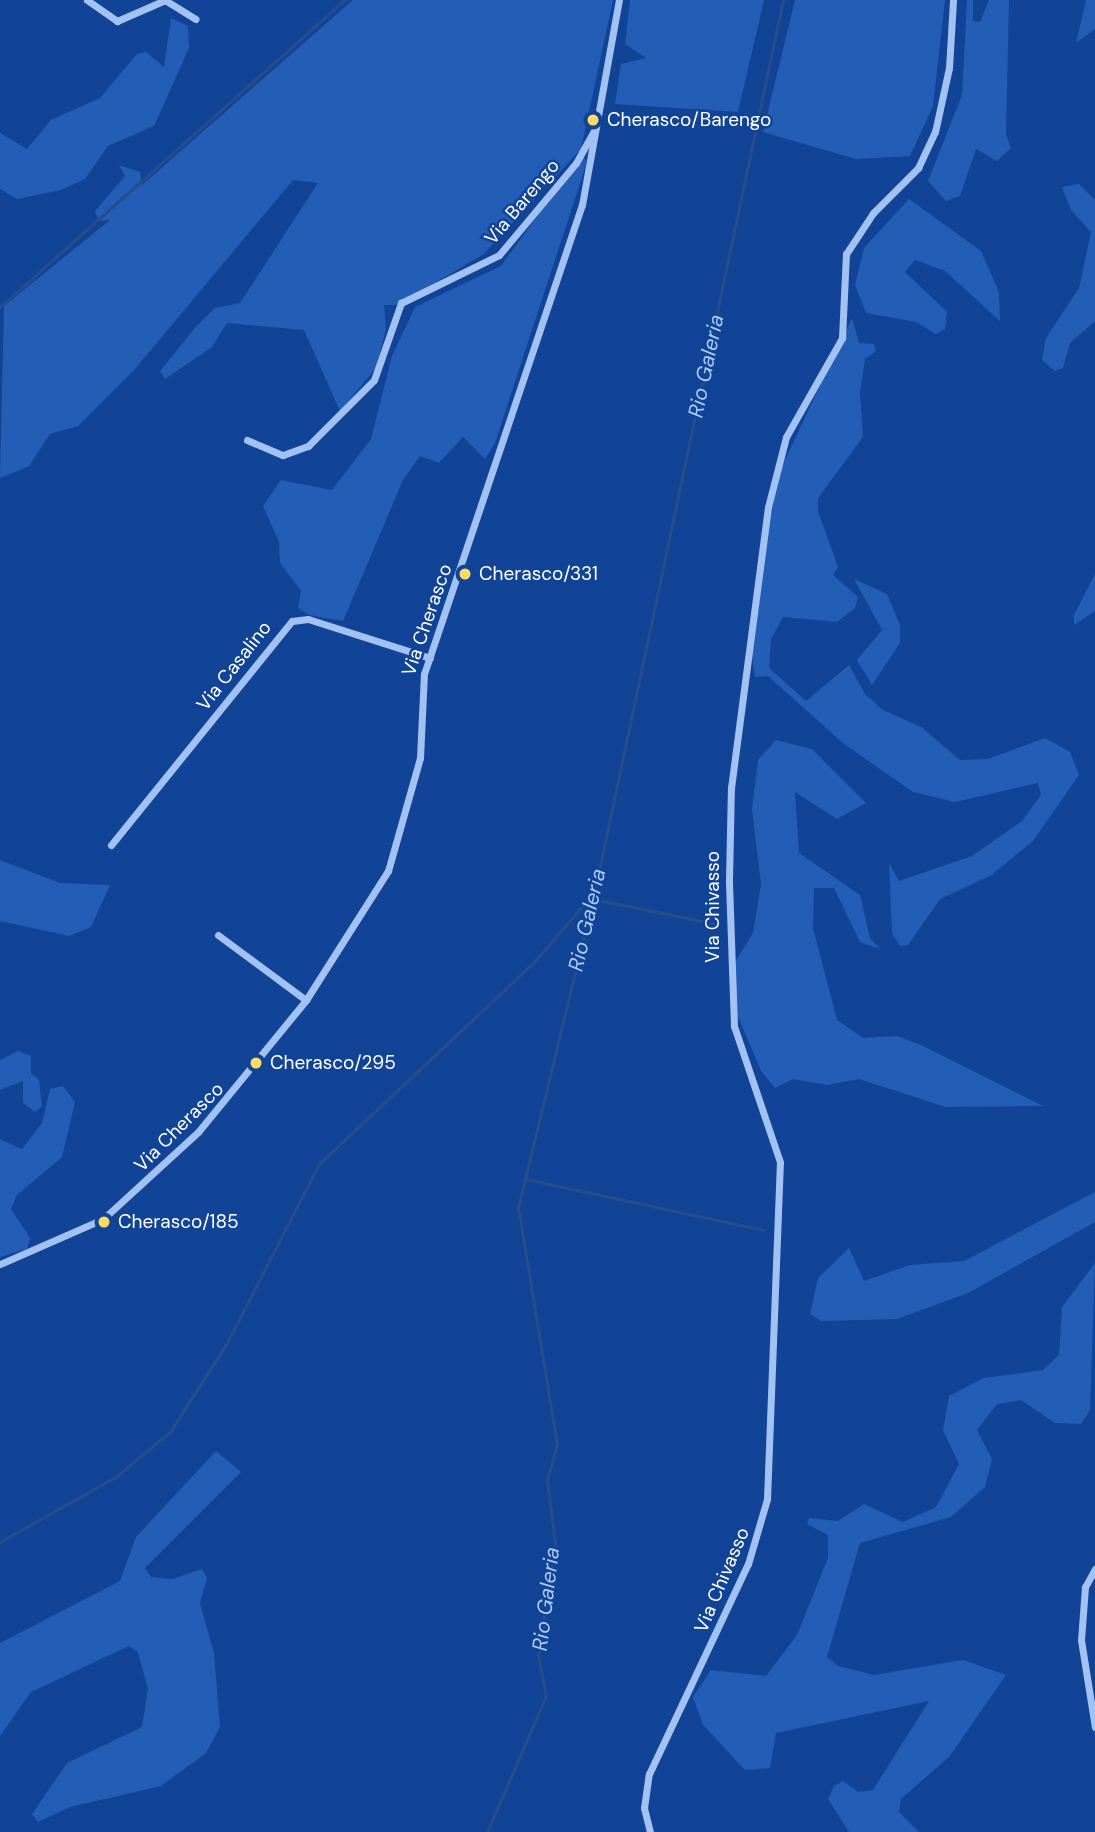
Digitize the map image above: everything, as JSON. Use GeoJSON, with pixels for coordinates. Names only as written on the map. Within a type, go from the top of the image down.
{"type":"FeatureCollection","features":[{"type":"Feature","properties":{"kind":"street"},"geometry":{"type":"LineString","coordinates":[[87,0],[117,21],[165,0],[195,19]]}},
{"type":"Feature","properties":{"kind":"street","name":"Via Cherasco"},"geometry":{"type":"LineString","coordinates":[[0,1264],[84,1230],[150,1180],[235,1094],[306,1000],[370,907],[397,847],[420,758],[418,698],[430,658],[582,205],[600,120],[619,0]]}},
{"type":"Feature","properties":{"kind":"street","name":"Via Chivasso"},"geometry":{"type":"LineString","coordinates":[[650,1832],[644,1808],[649,1774],[748,1564],[767,1499],[780,1162],[732,1016],[729,880],[734,762],[768,508],[786,437],[842,338],[846,254],[873,213],[918,168],[935,132],[949,68],[953,0]]}},
{"type":"Feature","properties":{"kind":"street","name":"Via Barengo"},"geometry":{"type":"LineString","coordinates":[[247,440],[283,455],[308,446],[374,380],[401,303],[471,274],[499,255],[576,163],[600,120]]}},
{"type":"Feature","properties":{"kind":"street","name":"Via Casalino"},"geometry":{"type":"LineString","coordinates":[[111,845],[292,621],[308,619],[430,658]]}},
{"type":"Feature","properties":{"kind":"street"},"geometry":{"type":"LineString","coordinates":[[218,935],[306,1000]]}},
{"type":"Feature","properties":{"kind":"street"},"geometry":{"type":"LineString","coordinates":[[1095,1569],[1085,1587],[1081,1640],[1095,1727]]}},
{"type":"Feature","properties":{"kind":"shaded area"},"geometry":{"type":"Polygon","coordinates":[[[353,0],[613,0],[581,149],[484,254],[397,305],[384,305],[386,329],[376,368],[340,411],[304,330],[227,323],[212,347],[165,379],[160,371],[195,328],[215,308],[240,303],[318,183],[293,180],[135,369],[78,426],[50,434],[29,466],[0,478],[4,306],[110,220],[99,221],[95,211],[125,176],[119,165],[140,172],[142,185],[353,0]]]}},
{"type":"Feature","properties":{"kind":"shaded area"},"geometry":{"type":"Polygon","coordinates":[[[630,0],[764,0],[738,112],[615,104],[621,64],[646,58],[625,44],[630,0]]]}},
{"type":"Feature","properties":{"kind":"shaded area"},"geometry":{"type":"Polygon","coordinates":[[[795,0],[945,0],[933,106],[910,156],[856,159],[763,132],[795,0]]]}},
{"type":"Feature","properties":{"kind":"shaded area"},"geometry":{"type":"Polygon","coordinates":[[[967,0],[973,0],[973,21],[980,22],[989,0],[1009,0],[1006,134],[1011,148],[997,161],[976,149],[960,196],[946,201],[928,181],[962,95],[967,0]]]}},
{"type":"Feature","properties":{"kind":"shaded area"},"geometry":{"type":"Polygon","coordinates":[[[1086,0],[1095,0],[1095,29],[1076,43],[1086,0]]]}},
{"type":"Feature","properties":{"kind":"shaded area"},"geometry":{"type":"Polygon","coordinates":[[[171,18],[188,26],[189,48],[154,126],[108,146],[85,179],[61,190],[17,199],[0,189],[0,133],[27,149],[51,120],[100,98],[137,54],[146,52],[164,67],[171,18]]]}},
{"type":"Feature","properties":{"kind":"shaded area"},"geometry":{"type":"Polygon","coordinates":[[[582,154],[587,162],[495,443],[485,459],[463,437],[439,463],[420,456],[403,480],[343,621],[309,615],[298,608],[301,591],[280,563],[279,542],[263,506],[281,480],[332,490],[371,439],[392,356],[415,307],[501,266],[582,154]]]}},
{"type":"Feature","properties":{"kind":"shaded area"},"geometry":{"type":"Polygon","coordinates":[[[1079,184],[1095,200],[1095,321],[1070,343],[1063,368],[1055,371],[1042,360],[1046,338],[1079,288],[1091,232],[1071,210],[1062,187],[1079,184]]]}},
{"type":"Feature","properties":{"kind":"shaded area"},"geometry":{"type":"Polygon","coordinates":[[[909,199],[981,251],[999,292],[1000,321],[945,271],[915,260],[905,272],[947,312],[945,329],[936,334],[916,322],[866,313],[855,285],[864,248],[909,199]]]}},
{"type":"Feature","properties":{"kind":"shaded area"},"geometry":{"type":"Polygon","coordinates":[[[852,318],[859,343],[874,344],[876,351],[865,359],[860,393],[863,437],[818,498],[818,511],[838,567],[833,575],[858,597],[855,608],[837,622],[783,617],[771,639],[769,668],[806,701],[849,665],[865,694],[883,710],[921,727],[960,760],[988,759],[1045,738],[1070,752],[1079,775],[1033,841],[990,876],[940,899],[908,945],[900,946],[892,933],[889,863],[899,881],[972,856],[1022,821],[1041,795],[1038,783],[955,802],[913,792],[844,744],[768,676],[755,677],[752,656],[774,483],[852,318]]]}},
{"type":"Feature","properties":{"kind":"shaded area"},"geometry":{"type":"Polygon","coordinates":[[[1095,574],[1095,611],[1074,625],[1074,615],[1095,574]]]}},
{"type":"Feature","properties":{"kind":"shaded area"},"geometry":{"type":"Polygon","coordinates":[[[854,579],[887,594],[900,625],[900,643],[872,685],[857,660],[882,630],[854,579]]]}},
{"type":"Feature","properties":{"kind":"shaded area"},"geometry":{"type":"Polygon","coordinates":[[[776,740],[812,749],[866,803],[837,819],[795,792],[799,853],[860,895],[870,938],[880,949],[860,942],[834,888],[814,888],[813,928],[837,1020],[863,1038],[897,1036],[921,1045],[1043,1106],[946,1107],[859,1079],[827,1085],[793,1079],[775,1088],[761,1071],[737,1014],[732,967],[753,933],[761,884],[752,809],[758,760],[776,740]]]}},
{"type":"Feature","properties":{"kind":"shaded area"},"geometry":{"type":"Polygon","coordinates":[[[0,860],[60,883],[110,885],[91,927],[69,936],[0,921],[0,860]]]}},
{"type":"Feature","properties":{"kind":"shaded area"},"geometry":{"type":"Polygon","coordinates":[[[18,1051],[31,1056],[31,1073],[39,1080],[42,1106],[35,1112],[23,1103],[23,1081],[0,1090],[0,1060],[18,1051]]]}},
{"type":"Feature","properties":{"kind":"shaded area"},"geometry":{"type":"Polygon","coordinates":[[[63,1086],[75,1102],[62,1157],[17,1195],[11,1209],[30,1238],[27,1249],[0,1257],[0,1139],[22,1149],[42,1123],[50,1089],[63,1086]]]}},
{"type":"Feature","properties":{"kind":"shaded area"},"geometry":{"type":"Polygon","coordinates":[[[1095,1192],[1095,1222],[968,1293],[897,1319],[821,1321],[810,1314],[818,1278],[849,1248],[864,1281],[910,1265],[964,1261],[1095,1192]]]}},
{"type":"Feature","properties":{"kind":"shaded area"},"geometry":{"type":"Polygon","coordinates":[[[1095,1263],[1090,1410],[1081,1424],[1055,1423],[1021,1400],[997,1404],[977,1430],[992,1459],[985,1487],[951,1517],[860,1543],[827,1657],[838,1666],[874,1675],[963,1660],[1006,1675],[950,1756],[901,1799],[899,1812],[919,1832],[849,1832],[828,1799],[834,1786],[843,1781],[858,1792],[873,1790],[929,1701],[776,1733],[770,1768],[745,1770],[703,1725],[693,1697],[711,1670],[766,1676],[797,1635],[828,1558],[828,1535],[807,1524],[809,1518],[838,1521],[864,1504],[903,1522],[936,1507],[959,1464],[943,1430],[949,1396],[984,1378],[1043,1370],[1059,1355],[1062,1307],[1095,1263]]]}},
{"type":"Feature","properties":{"kind":"shaded area"},"geometry":{"type":"Polygon","coordinates":[[[216,1451],[241,1472],[145,1568],[151,1577],[172,1579],[202,1569],[207,1578],[200,1603],[214,1653],[220,1727],[206,1753],[161,1786],[70,1807],[38,1822],[32,1814],[67,1763],[142,1727],[148,1689],[138,1652],[129,1646],[31,1692],[0,1736],[0,1643],[120,1581],[136,1537],[216,1451]]]}},
{"type":"Feature","properties":{"kind":"waterway"},"geometry":{"type":"LineString","coordinates":[[0,307],[344,0]]}},
{"type":"Feature","properties":{"kind":"waterway","name":"Rio Galeria"},"geometry":{"type":"LineString","coordinates":[[487,1832],[546,1696],[538,1656],[555,1543],[547,1480],[557,1445],[518,1208],[593,899],[783,0]]}},
{"type":"Feature","properties":{"kind":"waterway"},"geometry":{"type":"LineString","coordinates":[[0,1542],[117,1476],[170,1432],[227,1343],[319,1164],[533,963],[593,894]]}},
{"type":"Feature","properties":{"kind":"waterway"},"geometry":{"type":"LineString","coordinates":[[593,899],[717,924]]}},
{"type":"Feature","properties":{"kind":"waterway"},"geometry":{"type":"LineString","coordinates":[[526,1179],[764,1230]]}},
{"type":"Feature","properties":{"kind":"place","name":"Cherasco/Barengo"},"geometry":{"type":"Point","coordinates":[593,120]}},
{"type":"Feature","properties":{"kind":"place","name":"Cherasco/331"},"geometry":{"type":"Point","coordinates":[465,574]}},
{"type":"Feature","properties":{"kind":"place","name":"Cherasco/295"},"geometry":{"type":"Point","coordinates":[256,1063]}},
{"type":"Feature","properties":{"kind":"place","name":"Cherasco/185"},"geometry":{"type":"Point","coordinates":[104,1222]}}]}
